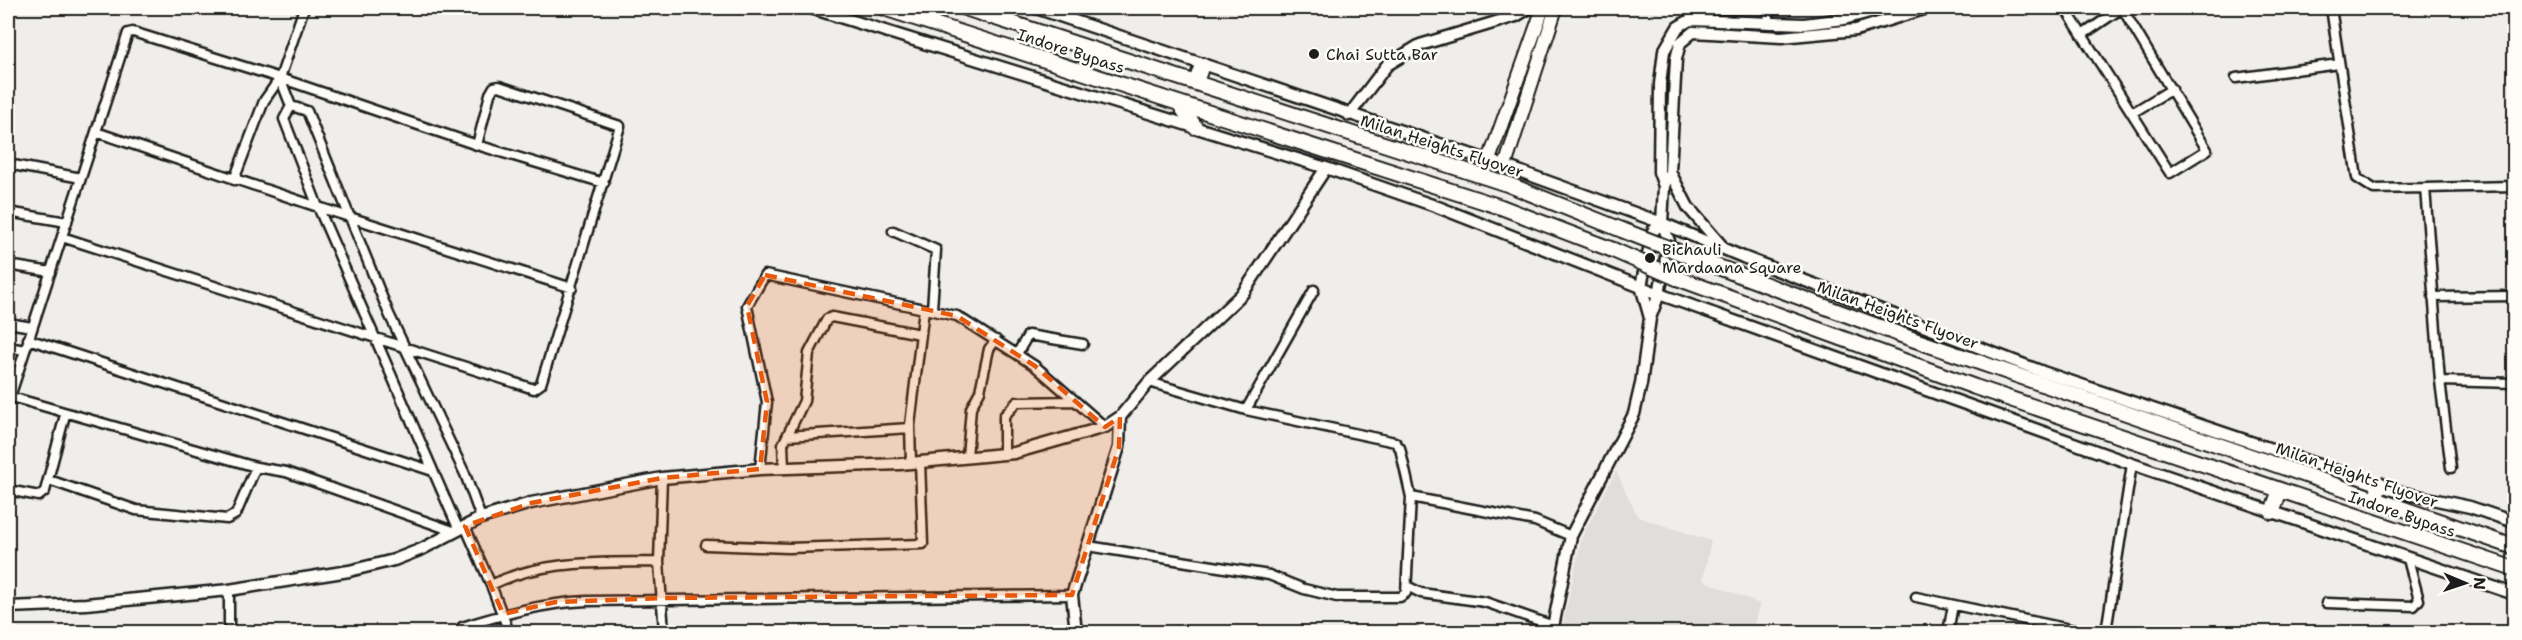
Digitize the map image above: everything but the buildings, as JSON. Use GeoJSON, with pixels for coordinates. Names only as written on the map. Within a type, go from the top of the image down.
{"type":"FeatureCollection","features":[{"type":"Feature","properties":{"kind":"highway","name":"Indore Bypass"},"geometry":{"type":"LineString","coordinates":[[884,8],[1179,103]]}},
{"type":"Feature","properties":{"kind":"highway","name":"Milan Heights Flyover"},"geometry":{"type":"LineString","coordinates":[[965,8],[1507,184],[1665,247],[1912,339],[2514,547]]}},
{"type":"Feature","properties":{"kind":"highway"},"geometry":{"type":"LineString","coordinates":[[1196,82],[1202,65]]}},
{"type":"Feature","properties":{"kind":"highway"},"geometry":{"type":"LineString","coordinates":[[1179,103],[1195,128]]}},
{"type":"Feature","properties":{"kind":"highway"},"geometry":{"type":"LineString","coordinates":[[1179,103],[1501,207],[1688,282],[1975,387],[2280,490],[2272,512]]}},
{"type":"Feature","properties":{"kind":"highway"},"geometry":{"type":"LineString","coordinates":[[2374,499],[2381,485]]}},
{"type":"Feature","properties":{"kind":"highway","name":"Indore Bypass"},"geometry":{"type":"LineString","coordinates":[[2280,490],[2514,569]]}},
{"type":"Feature","properties":{"kind":"main road"},"geometry":{"type":"LineString","coordinates":[[1489,160],[1543,8]]}},
{"type":"Feature","properties":{"kind":"main road"},"geometry":{"type":"LineString","coordinates":[[1505,166],[1556,8]]}},
{"type":"Feature","properties":{"kind":"street"},"geometry":{"type":"LineString","coordinates":[[234,180],[264,101],[280,78],[304,8]]}},
{"type":"Feature","properties":{"kind":"street"},"geometry":{"type":"LineString","coordinates":[[811,8],[1326,168],[1438,207],[1659,294],[2132,464],[2514,594]]}},
{"type":"Feature","properties":{"kind":"street"},"geometry":{"type":"LineString","coordinates":[[1036,8],[1349,116],[1489,160],[1662,223],[2043,372],[2399,492],[2470,507],[2514,522]]}},
{"type":"Feature","properties":{"kind":"street"},"geometry":{"type":"LineString","coordinates":[[1349,116],[1387,65],[1420,45],[1516,16],[1529,8]]}},
{"type":"Feature","properties":{"kind":"street"},"geometry":{"type":"LineString","coordinates":[[1767,8],[1770,24]]}},
{"type":"Feature","properties":{"kind":"street"},"geometry":{"type":"LineString","coordinates":[[1664,186],[1659,172],[1660,84],[1664,51],[1678,27],[1690,20],[1699,19],[1770,24],[1844,19],[1884,8]]}},
{"type":"Feature","properties":{"kind":"street"},"geometry":{"type":"LineString","coordinates":[[1407,586],[1421,593],[1485,602],[1553,629],[1571,537],[1634,414],[1641,384],[1650,318],[1659,294],[1669,241],[1662,223],[1664,186],[1670,172],[1676,59],[1680,43],[1693,32],[1781,38],[1856,30],[1927,8]]}},
{"type":"Feature","properties":{"kind":"street"},"geometry":{"type":"LineString","coordinates":[[2065,8],[2082,35],[2170,173],[2207,150],[2122,8],[2082,35]]}},
{"type":"Feature","properties":{"kind":"street"},"geometry":{"type":"LineString","coordinates":[[2331,8],[2357,178],[2374,189],[2514,186]]}},
{"type":"Feature","properties":{"kind":"street"},"geometry":{"type":"LineString","coordinates":[[459,528],[286,472],[256,467],[65,415],[9,396],[126,37],[130,32],[280,78],[477,145],[604,183]]}},
{"type":"Feature","properties":{"kind":"street"},"geometry":{"type":"LineString","coordinates":[[2236,78],[2339,64]]}},
{"type":"Feature","properties":{"kind":"street"},"geometry":{"type":"LineString","coordinates":[[280,78],[291,106],[284,119],[318,207],[459,528],[491,585],[509,633]]}},
{"type":"Feature","properties":{"kind":"street"},"geometry":{"type":"LineString","coordinates":[[62,237],[526,389],[539,388],[572,288],[620,126],[504,86],[494,87],[490,93],[477,145]]}},
{"type":"Feature","properties":{"kind":"street"},"geometry":{"type":"LineString","coordinates":[[2132,113],[2172,89]]}},
{"type":"Feature","properties":{"kind":"street"},"geometry":{"type":"LineString","coordinates":[[291,106],[307,111],[404,348],[465,474],[481,518]]}},
{"type":"Feature","properties":{"kind":"street"},"geometry":{"type":"LineString","coordinates":[[96,132],[234,180],[572,288]]}},
{"type":"Feature","properties":{"kind":"street"},"geometry":{"type":"LineString","coordinates":[[8,164],[81,178]]}},
{"type":"Feature","properties":{"kind":"street"},"geometry":{"type":"LineString","coordinates":[[8,607],[86,604],[229,590],[349,571],[394,560],[422,549],[481,518],[531,503],[662,478],[760,469],[916,462],[1004,454],[1105,427],[1120,417],[1149,382],[1244,293],[1326,168]]}},
{"type":"Feature","properties":{"kind":"street"},"geometry":{"type":"LineString","coordinates":[[1670,172],[1688,207],[1725,249]]}},
{"type":"Feature","properties":{"kind":"street"},"geometry":{"type":"LineString","coordinates":[[2425,188],[2440,381],[2451,468]]}},
{"type":"Feature","properties":{"kind":"street"},"geometry":{"type":"LineString","coordinates":[[8,212],[67,222]]}},
{"type":"Feature","properties":{"kind":"street"},"geometry":{"type":"LineString","coordinates":[[1650,318],[1641,286],[1653,231],[1662,223]]}},
{"type":"Feature","properties":{"kind":"street"},"geometry":{"type":"LineString","coordinates":[[706,545],[788,548],[923,544],[916,462],[910,428],[920,334],[928,309],[936,250],[893,231]]}},
{"type":"Feature","properties":{"kind":"street"},"geometry":{"type":"LineString","coordinates":[[8,264],[51,272]]}},
{"type":"Feature","properties":{"kind":"street"},"geometry":{"type":"LineString","coordinates":[[760,469],[767,402],[747,306],[765,275],[957,316],[1035,366],[1105,427]]}},
{"type":"Feature","properties":{"kind":"street"},"geometry":{"type":"LineString","coordinates":[[1246,410],[1314,290]]}},
{"type":"Feature","properties":{"kind":"street"},"geometry":{"type":"LineString","coordinates":[[2433,297],[2514,296]]}},
{"type":"Feature","properties":{"kind":"street"},"geometry":{"type":"LineString","coordinates":[[784,468],[783,444],[804,401],[809,353],[827,320],[832,317],[920,334]]}},
{"type":"Feature","properties":{"kind":"street"},"geometry":{"type":"LineString","coordinates":[[8,323],[32,327]]}},
{"type":"Feature","properties":{"kind":"street"},"geometry":{"type":"LineString","coordinates":[[1017,354],[1028,336],[1083,344]]}},
{"type":"Feature","properties":{"kind":"street"},"geometry":{"type":"LineString","coordinates":[[28,339],[433,471]]}},
{"type":"Feature","properties":{"kind":"street"},"geometry":{"type":"LineString","coordinates":[[968,457],[971,408],[980,391],[989,349],[996,340]]}},
{"type":"Feature","properties":{"kind":"street"},"geometry":{"type":"LineString","coordinates":[[8,347],[25,350]]}},
{"type":"Feature","properties":{"kind":"street"},"geometry":{"type":"LineString","coordinates":[[2440,381],[2514,383]]}},
{"type":"Feature","properties":{"kind":"street"},"geometry":{"type":"LineString","coordinates":[[1088,546],[1269,575],[1304,589],[1337,597],[1404,597],[1407,586],[1411,497],[1400,448],[1395,442],[1246,410],[1149,382]]}},
{"type":"Feature","properties":{"kind":"street"},"geometry":{"type":"LineString","coordinates":[[1004,454],[1004,416],[1017,402],[1075,401]]}},
{"type":"Feature","properties":{"kind":"street"},"geometry":{"type":"LineString","coordinates":[[8,490],[39,496],[45,491],[65,415]]}},
{"type":"Feature","properties":{"kind":"street"},"geometry":{"type":"LineString","coordinates":[[1076,633],[1072,595],[1119,447],[1120,417]]}},
{"type":"Feature","properties":{"kind":"street"},"geometry":{"type":"LineString","coordinates":[[787,436],[910,428]]}},
{"type":"Feature","properties":{"kind":"street"},"geometry":{"type":"LineString","coordinates":[[2106,633],[2132,464]]}},
{"type":"Feature","properties":{"kind":"street"},"geometry":{"type":"LineString","coordinates":[[49,480],[136,510],[227,519],[236,514],[256,467]]}},
{"type":"Feature","properties":{"kind":"street"},"geometry":{"type":"LineString","coordinates":[[662,478],[659,562],[664,633]]}},
{"type":"Feature","properties":{"kind":"street"},"geometry":{"type":"LineString","coordinates":[[1411,497],[1535,521],[1571,537]]}},
{"type":"Feature","properties":{"kind":"street"},"geometry":{"type":"LineString","coordinates":[[2326,603],[2414,606],[2419,600],[2408,559]]}},
{"type":"Feature","properties":{"kind":"street"},"geometry":{"type":"LineString","coordinates":[[491,585],[503,579],[550,567],[659,562]]}},
{"type":"Feature","properties":{"kind":"street"},"geometry":{"type":"LineString","coordinates":[[229,590],[229,633]]}},
{"type":"Feature","properties":{"kind":"street"},"geometry":{"type":"LineString","coordinates":[[462,627],[503,614],[556,603],[663,598],[1072,595]]}},
{"type":"Feature","properties":{"kind":"street"},"geometry":{"type":"LineString","coordinates":[[1916,597],[2084,633]]}},
{"type":"Feature","properties":{"kind":"street"},"geometry":{"type":"LineString","coordinates":[[1947,633],[1953,605]]}},
{"type":"Feature","properties":{"kind":"highlighted area"},"geometry":{"type":"Polygon","coordinates":[[[765,275],[957,316],[1035,366],[1105,427],[1120,417],[1119,447],[1072,595],[663,598],[556,602],[503,614],[465,526],[531,503],[662,478],[760,469],[767,402],[747,306],[765,275]]]}},
{"type":"Feature","properties":{"kind":"shaded area"},"geometry":{"type":"Polygon","coordinates":[[[1616,471],[1638,517],[1711,541],[1703,580],[1760,604],[1753,632],[1561,632],[1582,537],[1616,471]]]}},
{"type":"Feature","properties":{"kind":"place","name":"Chai Sutta Bar"},"geometry":{"type":"Point","coordinates":[1314,54]}},
{"type":"Feature","properties":{"kind":"place","name":"Bichauli Mardaana Square"},"geometry":{"type":"Point","coordinates":[1650,258]}}]}
